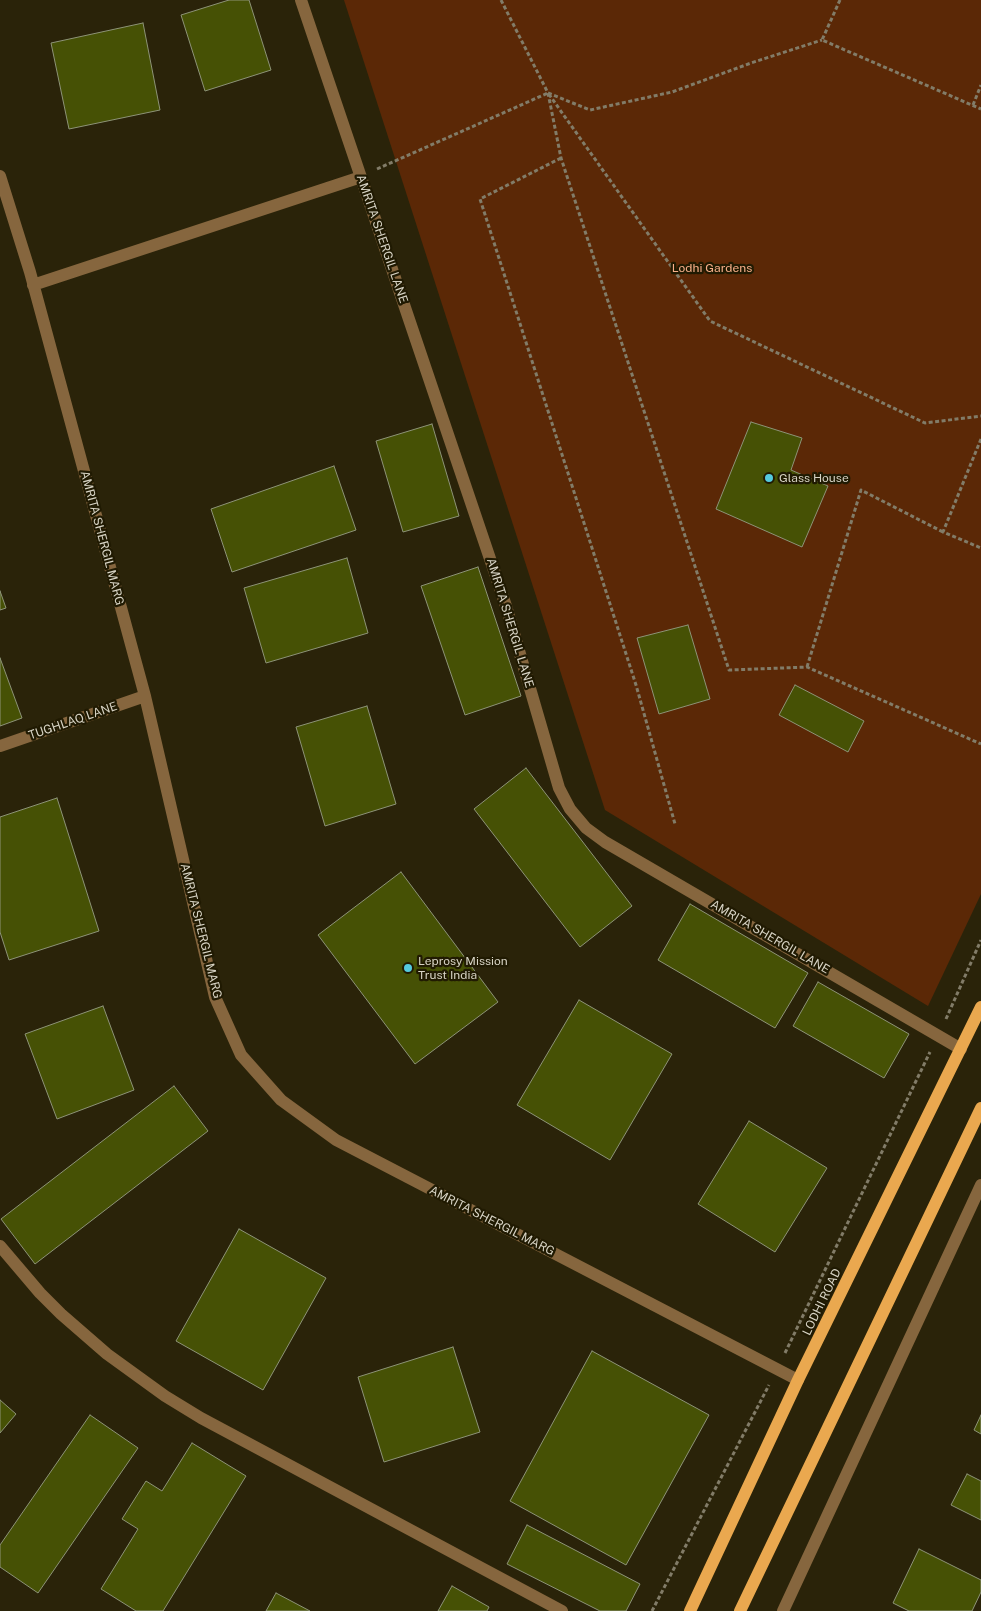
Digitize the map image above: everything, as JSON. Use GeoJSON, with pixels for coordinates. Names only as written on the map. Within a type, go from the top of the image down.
{"type":"FeatureCollection","features":[{"type":"Feature","properties":{"kind":"main road","name":"LODHI ROAD"},"geometry":{"type":"LineString","coordinates":[[690,1611],[798,1380],[981,1007]]}},
{"type":"Feature","properties":{"kind":"main road"},"geometry":{"type":"LineString","coordinates":[[740,1611],[981,1108]]}},
{"type":"Feature","properties":{"kind":"street","name":"AMRITA SHERGIL LANE"},"geometry":{"type":"LineString","coordinates":[[302,0],[506,606],[559,788],[570,809],[586,828],[605,842],[962,1048]]}},
{"type":"Feature","properties":{"kind":"street","name":"AMRITA SHERGIL MARG"},"geometry":{"type":"LineString","coordinates":[[0,176],[33,285],[146,696],[215,997],[241,1055],[281,1100],[336,1140],[798,1380]]}},
{"type":"Feature","properties":{"kind":"street"},"geometry":{"type":"LineString","coordinates":[[33,285],[361,177]]}},
{"type":"Feature","properties":{"kind":"street","name":"TUGHLAQ LANE"},"geometry":{"type":"LineString","coordinates":[[0,746],[146,696]]}},
{"type":"Feature","properties":{"kind":"street"},"geometry":{"type":"LineString","coordinates":[[783,1611],[981,1185]]}},
{"type":"Feature","properties":{"kind":"street"},"geometry":{"type":"LineString","coordinates":[[0,1246],[40,1293],[61,1314],[107,1354],[165,1396],[202,1418],[562,1611]]}},
{"type":"Feature","properties":{"kind":"path"},"geometry":{"type":"LineString","coordinates":[[501,0],[548,92],[710,321],[924,423],[981,416]]}},
{"type":"Feature","properties":{"kind":"path"},"geometry":{"type":"LineString","coordinates":[[822,40],[840,0]]}},
{"type":"Feature","properties":{"kind":"path"},"geometry":{"type":"LineString","coordinates":[[361,177],[548,92],[590,110],[672,92],[751,63],[822,40],[981,109]]}},
{"type":"Feature","properties":{"kind":"path"},"geometry":{"type":"LineString","coordinates":[[973,105],[981,85]]}},
{"type":"Feature","properties":{"kind":"path"},"geometry":{"type":"LineString","coordinates":[[548,92],[562,158],[729,670],[807,667],[981,744]]}},
{"type":"Feature","properties":{"kind":"path"},"geometry":{"type":"LineString","coordinates":[[562,158],[480,199],[633,676],[675,824]]}},
{"type":"Feature","properties":{"kind":"path"},"geometry":{"type":"LineString","coordinates":[[943,532],[981,439]]}},
{"type":"Feature","properties":{"kind":"path"},"geometry":{"type":"LineString","coordinates":[[807,667],[861,490],[943,532],[981,548]]}},
{"type":"Feature","properties":{"kind":"path"},"geometry":{"type":"LineString","coordinates":[[652,1611],[777,1370],[938,1035],[981,940]]}},
{"type":"Feature","properties":{"kind":"green space","name":"Lodhi Gardens"},"geometry":{"type":"Polygon","coordinates":[[[344,0],[981,0],[981,894],[928,1006],[605,810],[344,0]]]}},
{"type":"Feature","properties":{"kind":"building"},"geometry":{"type":"Polygon","coordinates":[[[229,0],[249,0],[271,70],[205,91],[181,15],[229,0]]]}},
{"type":"Feature","properties":{"kind":"building"},"geometry":{"type":"Polygon","coordinates":[[[143,23],[160,110],[69,129],[51,43],[143,23]]]}},
{"type":"Feature","properties":{"kind":"building","name":"Glass House"},"geometry":{"type":"Polygon","coordinates":[[[751,422],[802,438],[791,470],[828,486],[802,547],[716,509],[751,422]]]}},
{"type":"Feature","properties":{"kind":"building"},"geometry":{"type":"Polygon","coordinates":[[[432,424],[459,516],[403,532],[376,441],[432,424]]]}},
{"type":"Feature","properties":{"kind":"building"},"geometry":{"type":"Polygon","coordinates":[[[334,466],[356,530],[232,572],[211,509],[334,466]]]}},
{"type":"Feature","properties":{"kind":"building"},"geometry":{"type":"Polygon","coordinates":[[[347,558],[368,633],[266,663],[244,588],[347,558]]]}},
{"type":"Feature","properties":{"kind":"building"},"geometry":{"type":"Polygon","coordinates":[[[478,567],[521,696],[465,715],[421,586],[478,567]]]}},
{"type":"Feature","properties":{"kind":"building"},"geometry":{"type":"Polygon","coordinates":[[[0,591],[6,608],[0,610],[0,591]]]}},
{"type":"Feature","properties":{"kind":"building"},"geometry":{"type":"Polygon","coordinates":[[[688,625],[710,699],[659,714],[637,638],[688,625]]]}},
{"type":"Feature","properties":{"kind":"building"},"geometry":{"type":"Polygon","coordinates":[[[0,658],[22,718],[0,726],[0,658]]]}},
{"type":"Feature","properties":{"kind":"building"},"geometry":{"type":"Polygon","coordinates":[[[795,685],[864,721],[848,752],[779,715],[795,685]]]}},
{"type":"Feature","properties":{"kind":"building"},"geometry":{"type":"Polygon","coordinates":[[[367,706],[396,804],[325,826],[296,727],[367,706]]]}},
{"type":"Feature","properties":{"kind":"building"},"geometry":{"type":"Polygon","coordinates":[[[526,768],[632,906],[580,947],[474,809],[526,768]]]}},
{"type":"Feature","properties":{"kind":"building"},"geometry":{"type":"Polygon","coordinates":[[[57,798],[99,931],[9,960],[0,932],[0,817],[57,798]]]}},
{"type":"Feature","properties":{"kind":"building","name":"Leprosy Mission Trust India"},"geometry":{"type":"Polygon","coordinates":[[[401,872],[498,1002],[415,1064],[318,935],[401,872]]]}},
{"type":"Feature","properties":{"kind":"building"},"geometry":{"type":"Polygon","coordinates":[[[690,904],[808,973],[775,1028],[658,960],[690,904]]]}},
{"type":"Feature","properties":{"kind":"building"},"geometry":{"type":"Polygon","coordinates":[[[818,982],[909,1034],[884,1078],[793,1026],[818,982]]]}},
{"type":"Feature","properties":{"kind":"building"},"geometry":{"type":"Polygon","coordinates":[[[579,1000],[672,1054],[610,1160],[517,1105],[579,1000]]]}},
{"type":"Feature","properties":{"kind":"building"},"geometry":{"type":"Polygon","coordinates":[[[103,1006],[134,1090],[57,1119],[25,1034],[103,1006]]]}},
{"type":"Feature","properties":{"kind":"building"},"geometry":{"type":"Polygon","coordinates":[[[174,1086],[208,1131],[35,1264],[1,1219],[174,1086]]]}},
{"type":"Feature","properties":{"kind":"building"},"geometry":{"type":"Polygon","coordinates":[[[749,1121],[827,1168],[775,1252],[698,1204],[749,1121]]]}},
{"type":"Feature","properties":{"kind":"building"},"geometry":{"type":"Polygon","coordinates":[[[239,1229],[326,1278],[263,1390],[176,1341],[239,1229]]]}},
{"type":"Feature","properties":{"kind":"building"},"geometry":{"type":"Polygon","coordinates":[[[453,1347],[480,1432],[384,1462],[358,1377],[453,1347]]]}},
{"type":"Feature","properties":{"kind":"building"},"geometry":{"type":"Polygon","coordinates":[[[592,1351],[709,1415],[626,1565],[510,1501],[592,1351]]]}},
{"type":"Feature","properties":{"kind":"building"},"geometry":{"type":"Polygon","coordinates":[[[0,1400],[16,1414],[0,1433],[0,1400]]]}},
{"type":"Feature","properties":{"kind":"building"},"geometry":{"type":"Polygon","coordinates":[[[90,1415],[138,1448],[38,1593],[0,1567],[0,1545],[90,1415]]]}},
{"type":"Feature","properties":{"kind":"building"},"geometry":{"type":"Polygon","coordinates":[[[981,1415],[981,1434],[974,1430],[981,1415]]]}},
{"type":"Feature","properties":{"kind":"building"},"geometry":{"type":"Polygon","coordinates":[[[192,1443],[246,1476],[163,1611],[136,1611],[101,1589],[138,1529],[122,1519],[146,1481],[162,1491],[192,1443]]]}},
{"type":"Feature","properties":{"kind":"building"},"geometry":{"type":"Polygon","coordinates":[[[967,1474],[981,1481],[981,1520],[951,1505],[967,1474]]]}},
{"type":"Feature","properties":{"kind":"building"},"geometry":{"type":"Polygon","coordinates":[[[527,1525],[640,1584],[626,1611],[600,1611],[507,1564],[527,1525]]]}},
{"type":"Feature","properties":{"kind":"building"},"geometry":{"type":"Polygon","coordinates":[[[919,1549],[981,1580],[981,1592],[972,1611],[909,1611],[893,1603],[919,1549]]]}},
{"type":"Feature","properties":{"kind":"building"},"geometry":{"type":"Polygon","coordinates":[[[452,1586],[489,1607],[487,1611],[438,1611],[452,1586]]]}},
{"type":"Feature","properties":{"kind":"building"},"geometry":{"type":"Polygon","coordinates":[[[276,1593],[310,1611],[266,1611],[276,1593]]]}},
{"type":"Feature","properties":{"kind":"place","name":"Glass House"},"geometry":{"type":"Point","coordinates":[769,478]}},
{"type":"Feature","properties":{"kind":"place","name":"Leprosy Mission Trust India"},"geometry":{"type":"Point","coordinates":[408,968]}}]}
